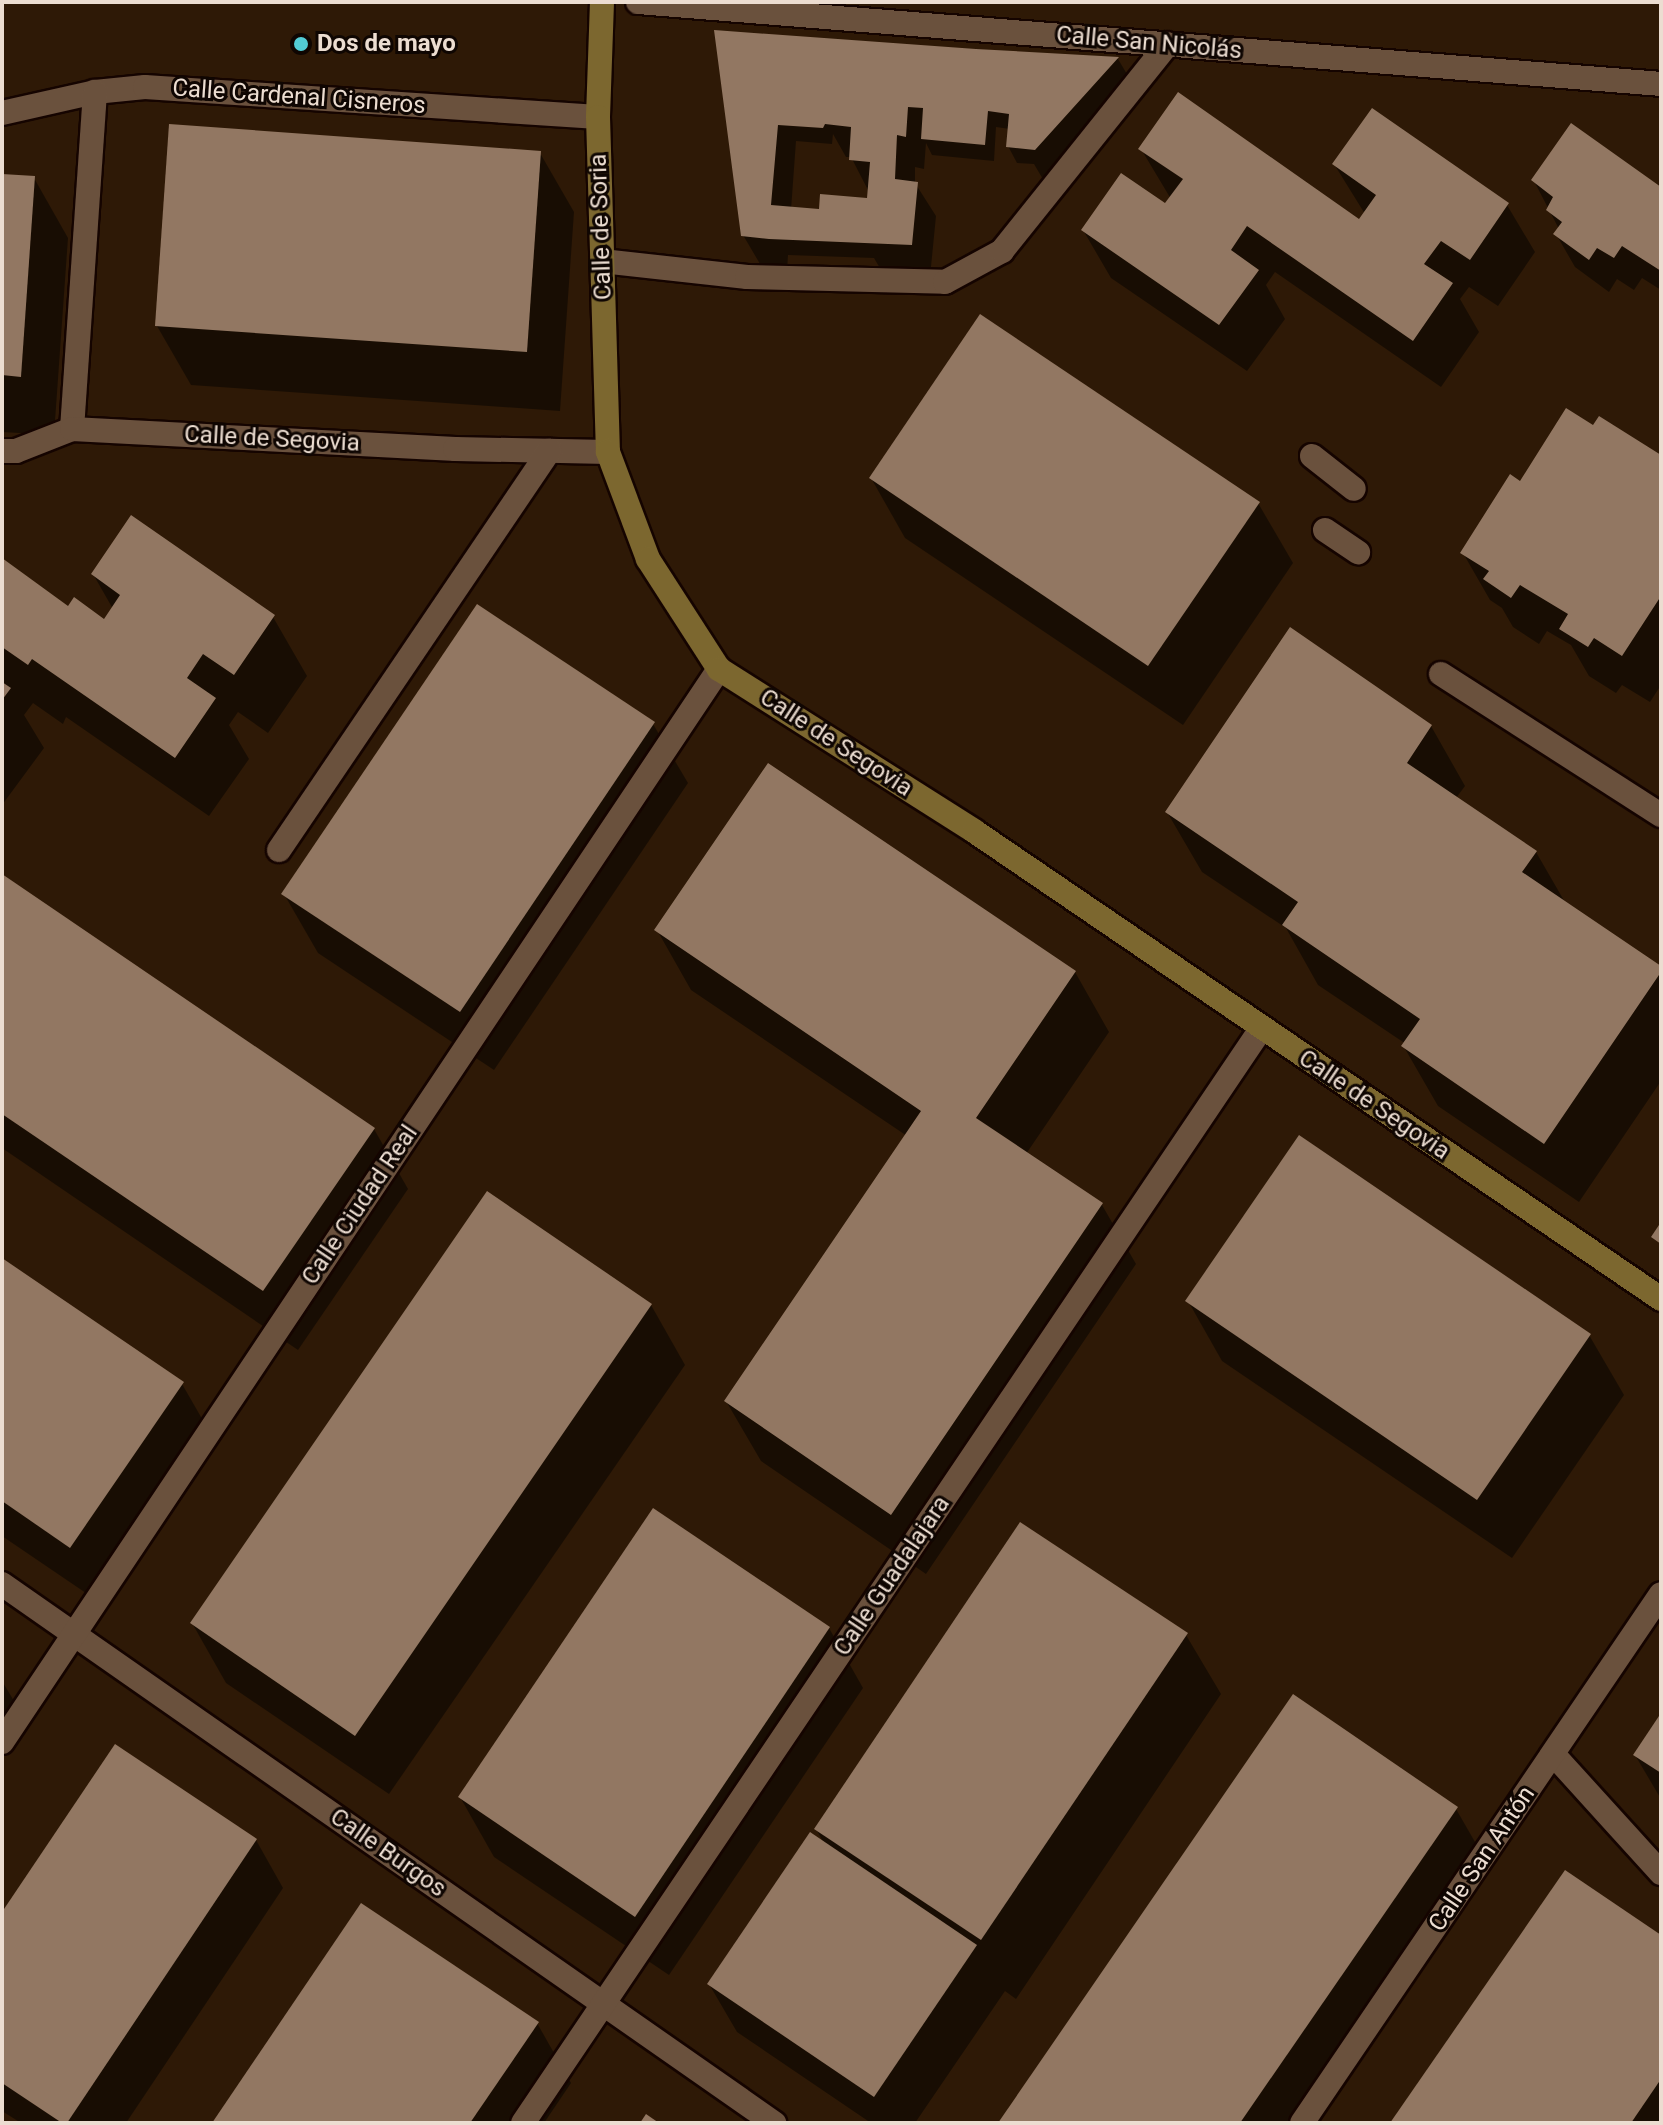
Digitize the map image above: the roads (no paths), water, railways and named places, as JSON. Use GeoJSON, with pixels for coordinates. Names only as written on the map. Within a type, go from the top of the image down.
{"type":"FeatureCollection","features":[{"type":"Feature","properties":{"kind":"street","name":"Calle de Soria"},"geometry":{"type":"LineString","coordinates":[[602,2],[598,117],[608,452]]}},
{"type":"Feature","properties":{"kind":"street","name":"Calle San Nicolás"},"geometry":{"type":"LineString","coordinates":[[638,2],[1661,84]]}},
{"type":"Feature","properties":{"kind":"street"},"geometry":{"type":"LineString","coordinates":[[602,261],[747,277],[945,282],[1002,251],[1168,44]]}},
{"type":"Feature","properties":{"kind":"street","name":"Calle Cardenal Cisneros"},"geometry":{"type":"LineString","coordinates":[[2,113],[95,92],[145,87],[598,117]]}},
{"type":"Feature","properties":{"kind":"street"},"geometry":{"type":"LineString","coordinates":[[72,429],[95,92]]}},
{"type":"Feature","properties":{"kind":"street","name":"Calle de Segovia"},"geometry":{"type":"LineString","coordinates":[[2,451],[16,451],[72,429],[608,452],[648,559],[719,669],[974,831],[1661,1299]]}},
{"type":"Feature","properties":{"kind":"street"},"geometry":{"type":"LineString","coordinates":[[279,850],[549,451]]}},
{"type":"Feature","properties":{"kind":"street"},"geometry":{"type":"LineString","coordinates":[[1312,456],[1354,489]]}},
{"type":"Feature","properties":{"kind":"street"},"geometry":{"type":"LineString","coordinates":[[1325,530],[1358,552]]}},
{"type":"Feature","properties":{"kind":"street","name":"Calle Ciudad Real"},"geometry":{"type":"LineString","coordinates":[[2,1742],[719,669]]}},
{"type":"Feature","properties":{"kind":"street"},"geometry":{"type":"LineString","coordinates":[[1441,674],[1659,808]]}},
{"type":"Feature","properties":{"kind":"street","name":"Calle Guadalajara"},"geometry":{"type":"LineString","coordinates":[[523,2123],[1261,1029]]}},
{"type":"Feature","properties":{"kind":"street","name":"Calle Burgos"},"geometry":{"type":"LineString","coordinates":[[2,1584],[774,2123]]}},
{"type":"Feature","properties":{"kind":"street","name":"Calle San Antón"},"geometry":{"type":"LineString","coordinates":[[1302,2123],[1661,1594]]}},
{"type":"Feature","properties":{"kind":"street"},"geometry":{"type":"LineString","coordinates":[[1553,1754],[1661,1873]]}},
{"type":"Feature","properties":{"kind":"place","name":"Dos de mayo"},"geometry":{"type":"Point","coordinates":[301,44]}}]}
